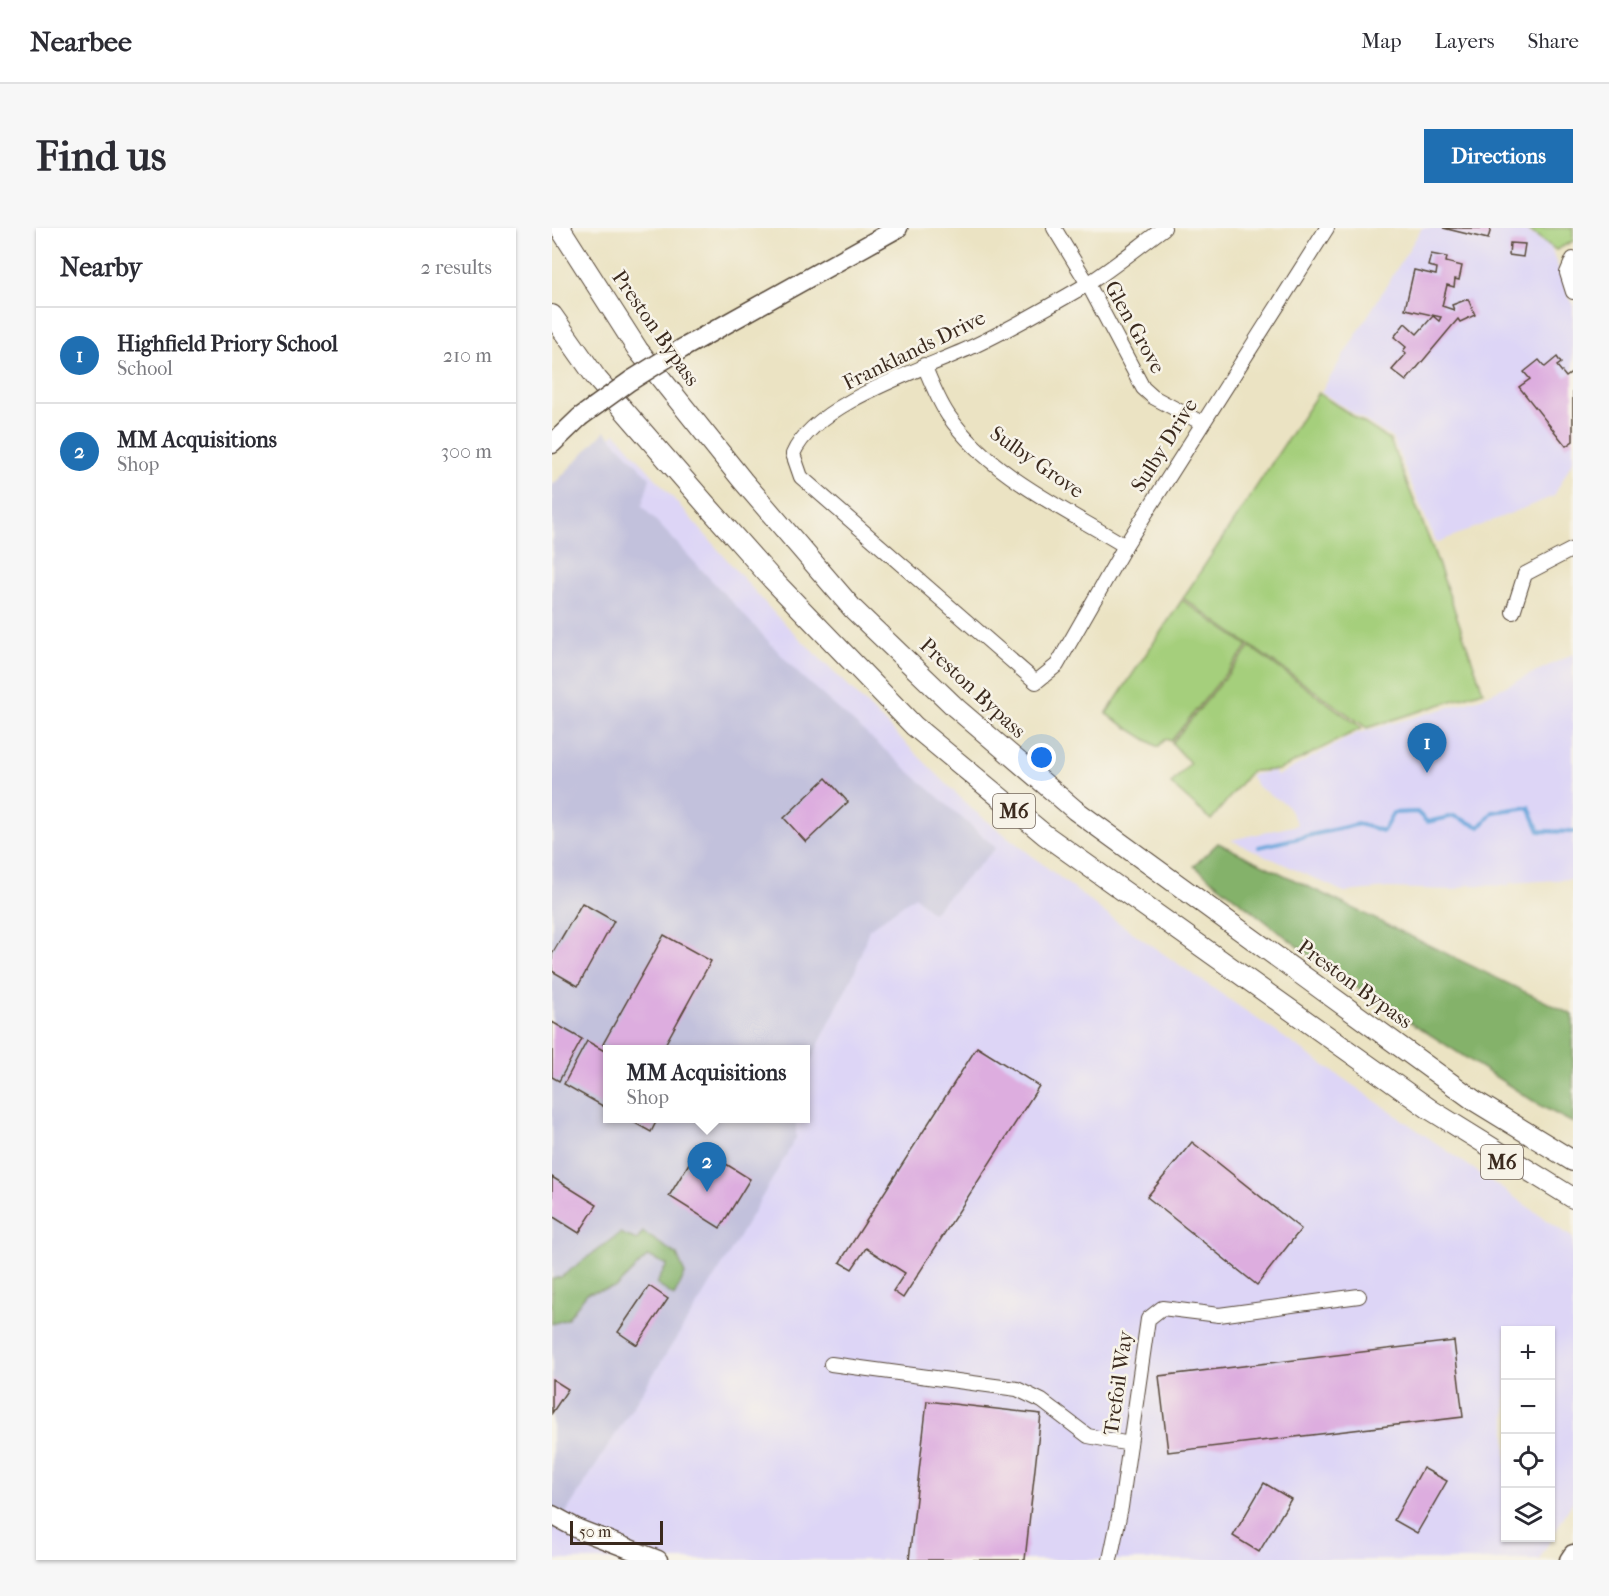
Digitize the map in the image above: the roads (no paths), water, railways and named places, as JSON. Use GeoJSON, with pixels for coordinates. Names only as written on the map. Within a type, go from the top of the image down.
{"type":"FeatureCollection","features":[{"type":"Feature","properties":{"kind":"highway","name":"Preston Bypass"},"geometry":{"type":"LineString","coordinates":[[560,228],[638,350],[743,481],[853,609],[956,708],[1075,810],[1493,1111],[1573,1161]]}},
{"type":"Feature","properties":{"kind":"highway","name":"M6"},"geometry":{"type":"LineString","coordinates":[[552,315],[597,379],[772,579],[914,726],[1045,835],[1573,1214]]}},
{"type":"Feature","properties":{"kind":"highway","name":"M6"},"geometry":{"type":"LineString","coordinates":[[1431,1110],[1573,1198]]}},
{"type":"Feature","properties":{"kind":"highway","name":"M6"},"geometry":{"type":"LineString","coordinates":[[1493,1111],[1573,1155]]}},
{"type":"Feature","properties":{"kind":"main road"},"geometry":{"type":"LineString","coordinates":[[552,444],[580,417],[683,348],[898,228]]}},
{"type":"Feature","properties":{"kind":"main road"},"geometry":{"type":"LineString","coordinates":[[552,1515],[578,1529],[658,1560]]}},
{"type":"Feature","properties":{"kind":"main road"},"geometry":{"type":"LineString","coordinates":[[1569,1560],[1573,1554]]}},
{"type":"Feature","properties":{"kind":"street","name":"Glen Grove"},"geometry":{"type":"LineString","coordinates":[[1054,228],[1088,284],[1143,388],[1153,397],[1202,423]]}},
{"type":"Feature","properties":{"kind":"street","name":"Franklands Drive"},"geometry":{"type":"LineString","coordinates":[[1036,682],[801,477],[793,454],[805,434],[858,398],[924,365],[974,346],[1088,284],[1164,228]]}},
{"type":"Feature","properties":{"kind":"street","name":"Sulby Drive"},"geometry":{"type":"LineString","coordinates":[[1036,682],[1057,665],[1125,546],[1327,228]]}},
{"type":"Feature","properties":{"kind":"street"},"geometry":{"type":"LineString","coordinates":[[1573,260],[1567,273],[1573,292]]}},
{"type":"Feature","properties":{"kind":"street","name":"Sulby Grove"},"geometry":{"type":"LineString","coordinates":[[924,365],[948,414],[965,436],[986,455],[1016,479],[1125,546]]}},
{"type":"Feature","properties":{"kind":"street"},"geometry":{"type":"LineString","coordinates":[[1513,612],[1525,574],[1573,549]]}},
{"type":"Feature","properties":{"kind":"street","name":"Trefoil Way"},"geometry":{"type":"LineString","coordinates":[[1110,1560],[1148,1319],[1162,1308],[1219,1315],[1359,1296]]}},
{"type":"Feature","properties":{"kind":"street"},"geometry":{"type":"LineString","coordinates":[[831,1364],[1017,1389],[1041,1401],[1088,1436],[1130,1444]]}},
{"type":"Feature","properties":{"kind":"waterway"},"geometry":{"type":"LineString","coordinates":[[1259,847],[1359,824],[1383,831],[1393,813],[1417,812],[1427,822],[1454,816],[1480,827],[1493,812],[1529,807],[1539,831],[1573,832]]}},
{"type":"Feature","properties":{"kind":"place","name":"Highfield Priory School"},"geometry":{"type":"Point","coordinates":[1427,773]}},
{"type":"Feature","properties":{"kind":"place","name":"MM Acquisitions"},"geometry":{"type":"Point","coordinates":[707,1192]}}]}
